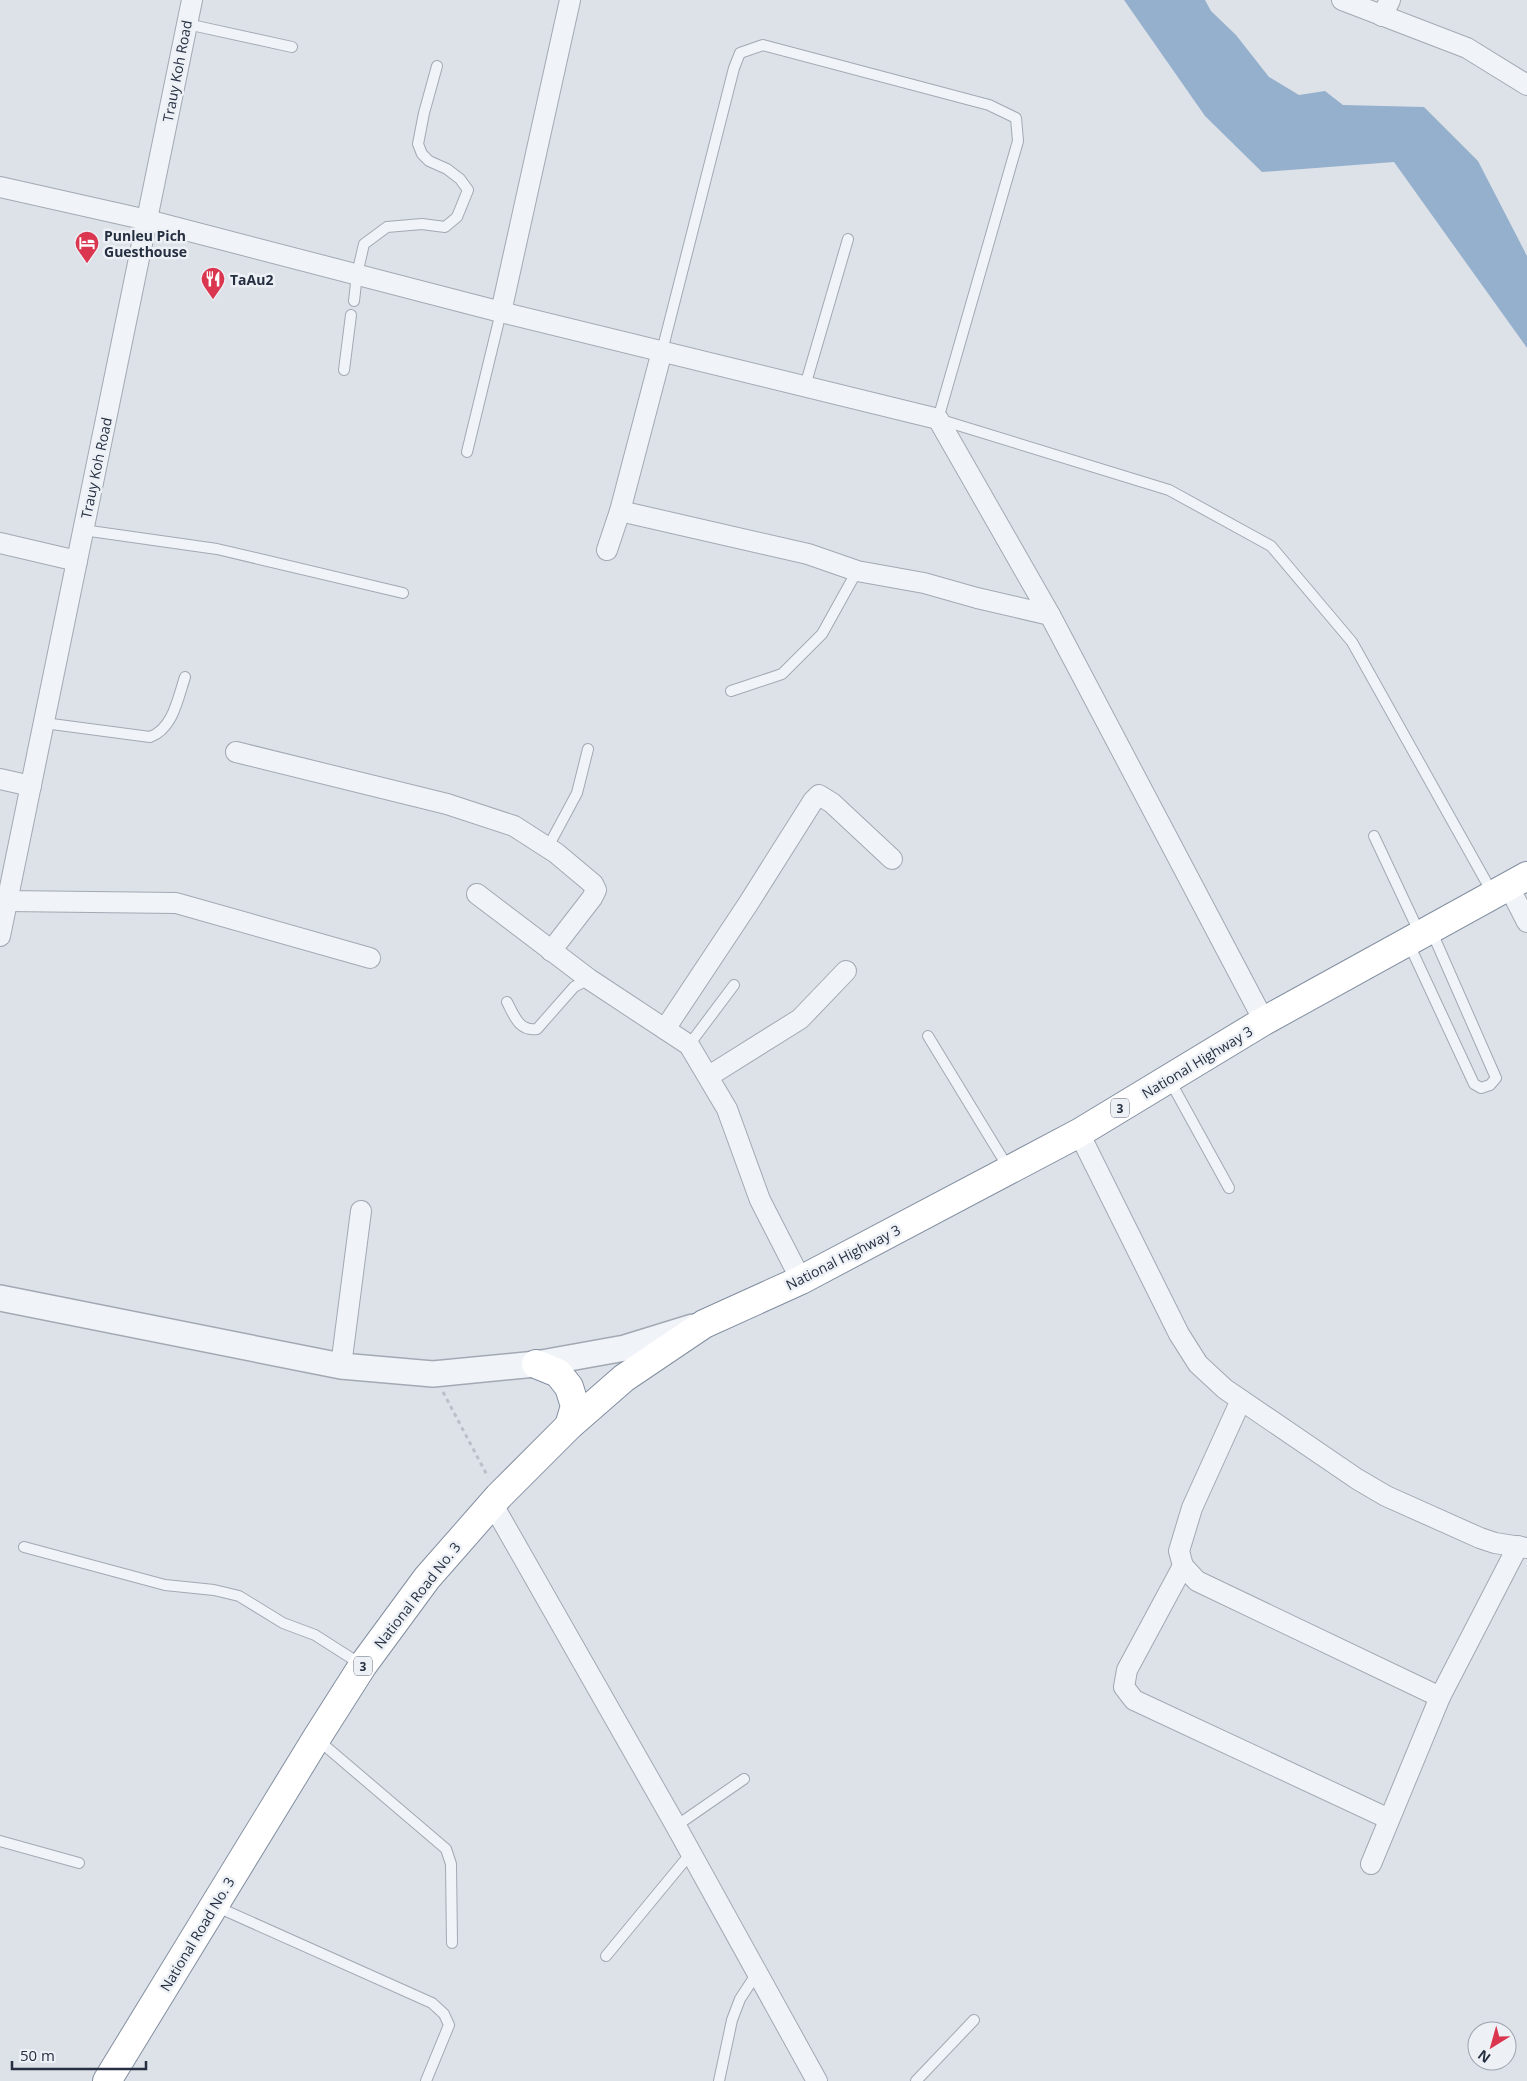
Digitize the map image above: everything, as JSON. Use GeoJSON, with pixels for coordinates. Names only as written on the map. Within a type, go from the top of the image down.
{"type":"FeatureCollection","features":[{"type":"Feature","properties":{"kind":"highway","name":"National Highway 3"},"geometry":{"type":"LineString","coordinates":[[704,1324],[801,1280],[1079,1133],[1264,1021],[1510,886]]}},
{"type":"Feature","properties":{"kind":"highway","name":"National Road No. 3"},"geometry":{"type":"LineString","coordinates":[[107,2081],[363,1665],[427,1578],[495,1499],[570,1426],[624,1378],[704,1324]]}},
{"type":"Feature","properties":{"kind":"highway"},"geometry":{"type":"LineString","coordinates":[[536,1364],[558,1373],[570,1387],[575,1406],[570,1426]]}},
{"type":"Feature","properties":{"kind":"street","name":"Trauy Koh Road"},"geometry":{"type":"LineString","coordinates":[[0,936],[4,900],[31,786],[192,0]]}},
{"type":"Feature","properties":{"kind":"street"},"geometry":{"type":"LineString","coordinates":[[501,312],[570,0]]}},
{"type":"Feature","properties":{"kind":"street"},"geometry":{"type":"LineString","coordinates":[[1342,0],[1386,8],[1467,48],[1527,85]]}},
{"type":"Feature","properties":{"kind":"street"},"geometry":{"type":"LineString","coordinates":[[0,187],[147,220],[501,312],[938,419],[1050,615],[1264,1021]]}},
{"type":"Feature","properties":{"kind":"street"},"geometry":{"type":"LineString","coordinates":[[607,550],[620,511],[662,352]]}},
{"type":"Feature","properties":{"kind":"street"},"geometry":{"type":"LineString","coordinates":[[620,511],[808,554],[857,571],[924,583],[1050,615]]}},
{"type":"Feature","properties":{"kind":"street"},"geometry":{"type":"LineString","coordinates":[[0,543],[77,561]]}},
{"type":"Feature","properties":{"kind":"street"},"geometry":{"type":"LineString","coordinates":[[236,752],[446,804],[514,826],[548,847],[593,884],[596,890],[592,898],[551,951]]}},
{"type":"Feature","properties":{"kind":"street"},"geometry":{"type":"LineString","coordinates":[[0,779],[31,786]]}},
{"type":"Feature","properties":{"kind":"street"},"geometry":{"type":"LineString","coordinates":[[665,1029],[748,904],[813,801],[819,795],[832,803],[892,859]]}},
{"type":"Feature","properties":{"kind":"street"},"geometry":{"type":"LineString","coordinates":[[1510,886],[1527,922]]}},
{"type":"Feature","properties":{"kind":"street"},"geometry":{"type":"LineString","coordinates":[[477,894],[589,979],[689,1045],[727,1109],[760,1200],[801,1280]]}},
{"type":"Feature","properties":{"kind":"street"},"geometry":{"type":"LineString","coordinates":[[4,900],[176,903],[370,958]]}},
{"type":"Feature","properties":{"kind":"street"},"geometry":{"type":"LineString","coordinates":[[709,1076],[800,1019],[846,971]]}},
{"type":"Feature","properties":{"kind":"street"},"geometry":{"type":"LineString","coordinates":[[1079,1133],[1179,1334],[1198,1364],[1225,1390],[1357,1480],[1386,1496],[1480,1538],[1495,1543],[1522,1547],[1440,1697],[1371,1864]]}},
{"type":"Feature","properties":{"kind":"street"},"geometry":{"type":"LineString","coordinates":[[341,1366],[361,1211]]}},
{"type":"Feature","properties":{"kind":"street"},"geometry":{"type":"LineString","coordinates":[[0,1298],[341,1366],[433,1374],[536,1364],[625,1348],[704,1324]]}},
{"type":"Feature","properties":{"kind":"street"},"geometry":{"type":"LineString","coordinates":[[1240,1400],[1192,1508],[1179,1551],[1183,1566],[1198,1582],[1440,1697]]}},
{"type":"Feature","properties":{"kind":"street"},"geometry":{"type":"LineString","coordinates":[[495,1499],[817,2081]]}},
{"type":"Feature","properties":{"kind":"street"},"geometry":{"type":"LineString","coordinates":[[1183,1566],[1127,1670],[1124,1687],[1134,1700],[1390,1819]]}},
{"type":"Feature","properties":{"kind":"lane"},"geometry":{"type":"LineString","coordinates":[[187,24],[292,47]]}},
{"type":"Feature","properties":{"kind":"lane"},"geometry":{"type":"LineString","coordinates":[[662,352],[734,68],[740,53],[763,45],[989,105],[1016,118],[1018,141],[938,419],[1169,490],[1271,546],[1352,642],[1510,886]]}},
{"type":"Feature","properties":{"kind":"lane"},"geometry":{"type":"LineString","coordinates":[[354,301],[357,274],[364,244],[387,227],[422,224],[445,227],[457,217],[468,190],[460,178],[447,169],[429,161],[422,154],[418,144],[424,113],[437,66]]}},
{"type":"Feature","properties":{"kind":"lane"},"geometry":{"type":"LineString","coordinates":[[806,386],[848,238]]}},
{"type":"Feature","properties":{"kind":"lane"},"geometry":{"type":"LineString","coordinates":[[468,452],[501,312]]}},
{"type":"Feature","properties":{"kind":"lane"},"geometry":{"type":"LineString","coordinates":[[344,370],[351,315]]}},
{"type":"Feature","properties":{"kind":"lane"},"geometry":{"type":"LineString","coordinates":[[84,530],[217,549],[403,593]]}},
{"type":"Feature","properties":{"kind":"lane"},"geometry":{"type":"LineString","coordinates":[[731,691],[782,674],[822,634],[857,571]]}},
{"type":"Feature","properties":{"kind":"lane"},"geometry":{"type":"LineString","coordinates":[[44,723],[150,737],[159,734],[170,721],[185,677]]}},
{"type":"Feature","properties":{"kind":"lane"},"geometry":{"type":"LineString","coordinates":[[548,847],[577,793],[588,749]]}},
{"type":"Feature","properties":{"kind":"lane"},"geometry":{"type":"LineString","coordinates":[[1374,836],[1420,936],[1496,1078],[1490,1085],[1481,1088],[1474,1084],[1420,936]]}},
{"type":"Feature","properties":{"kind":"lane"},"geometry":{"type":"LineString","coordinates":[[507,1002],[519,1024],[530,1030],[537,1029],[574,987],[589,979]]}},
{"type":"Feature","properties":{"kind":"lane"},"geometry":{"type":"LineString","coordinates":[[689,1045],[734,985]]}},
{"type":"Feature","properties":{"kind":"lane"},"geometry":{"type":"LineString","coordinates":[[928,1036],[1010,1170]]}},
{"type":"Feature","properties":{"kind":"lane"},"geometry":{"type":"LineString","coordinates":[[1168,1079],[1229,1188]]}},
{"type":"Feature","properties":{"kind":"lane"},"geometry":{"type":"LineString","coordinates":[[24,1546],[165,1585],[214,1590],[239,1596],[283,1623],[315,1635],[363,1665]]}},
{"type":"Feature","properties":{"kind":"lane"},"geometry":{"type":"LineString","coordinates":[[316,1739],[446,1849],[451,1864],[452,1943]]}},
{"type":"Feature","properties":{"kind":"lane"},"geometry":{"type":"LineString","coordinates":[[676,1826],[744,1779]]}},
{"type":"Feature","properties":{"kind":"lane"},"geometry":{"type":"LineString","coordinates":[[0,1841],[80,1863]]}},
{"type":"Feature","properties":{"kind":"lane"},"geometry":{"type":"LineString","coordinates":[[606,1956],[691,1853]]}},
{"type":"Feature","properties":{"kind":"lane"},"geometry":{"type":"LineString","coordinates":[[214,1906],[432,2003],[444,2014],[449,2025],[426,2081]]}},
{"type":"Feature","properties":{"kind":"lane"},"geometry":{"type":"LineString","coordinates":[[719,2081],[732,2020],[740,1999],[756,1973]]}},
{"type":"Feature","properties":{"kind":"lane"},"geometry":{"type":"LineString","coordinates":[[916,2081],[974,2020]]}},
{"type":"Feature","properties":{"kind":"path"},"geometry":{"type":"LineString","coordinates":[[433,1374],[495,1499]]}},
{"type":"Feature","properties":{"kind":"water"},"geometry":{"type":"Polygon","coordinates":[[[1124,0],[1205,0],[1211,11],[1236,35],[1269,77],[1299,95],[1325,91],[1343,105],[1424,107],[1478,161],[1527,256],[1527,348],[1394,162],[1262,172],[1205,116],[1124,0]]]}},
{"type":"Feature","properties":{"kind":"place","name":"Punleu Pich Guesthouse"},"geometry":{"type":"Point","coordinates":[87,264]}},
{"type":"Feature","properties":{"kind":"place","name":"TaAu2"},"geometry":{"type":"Point","coordinates":[213,300]}}]}
